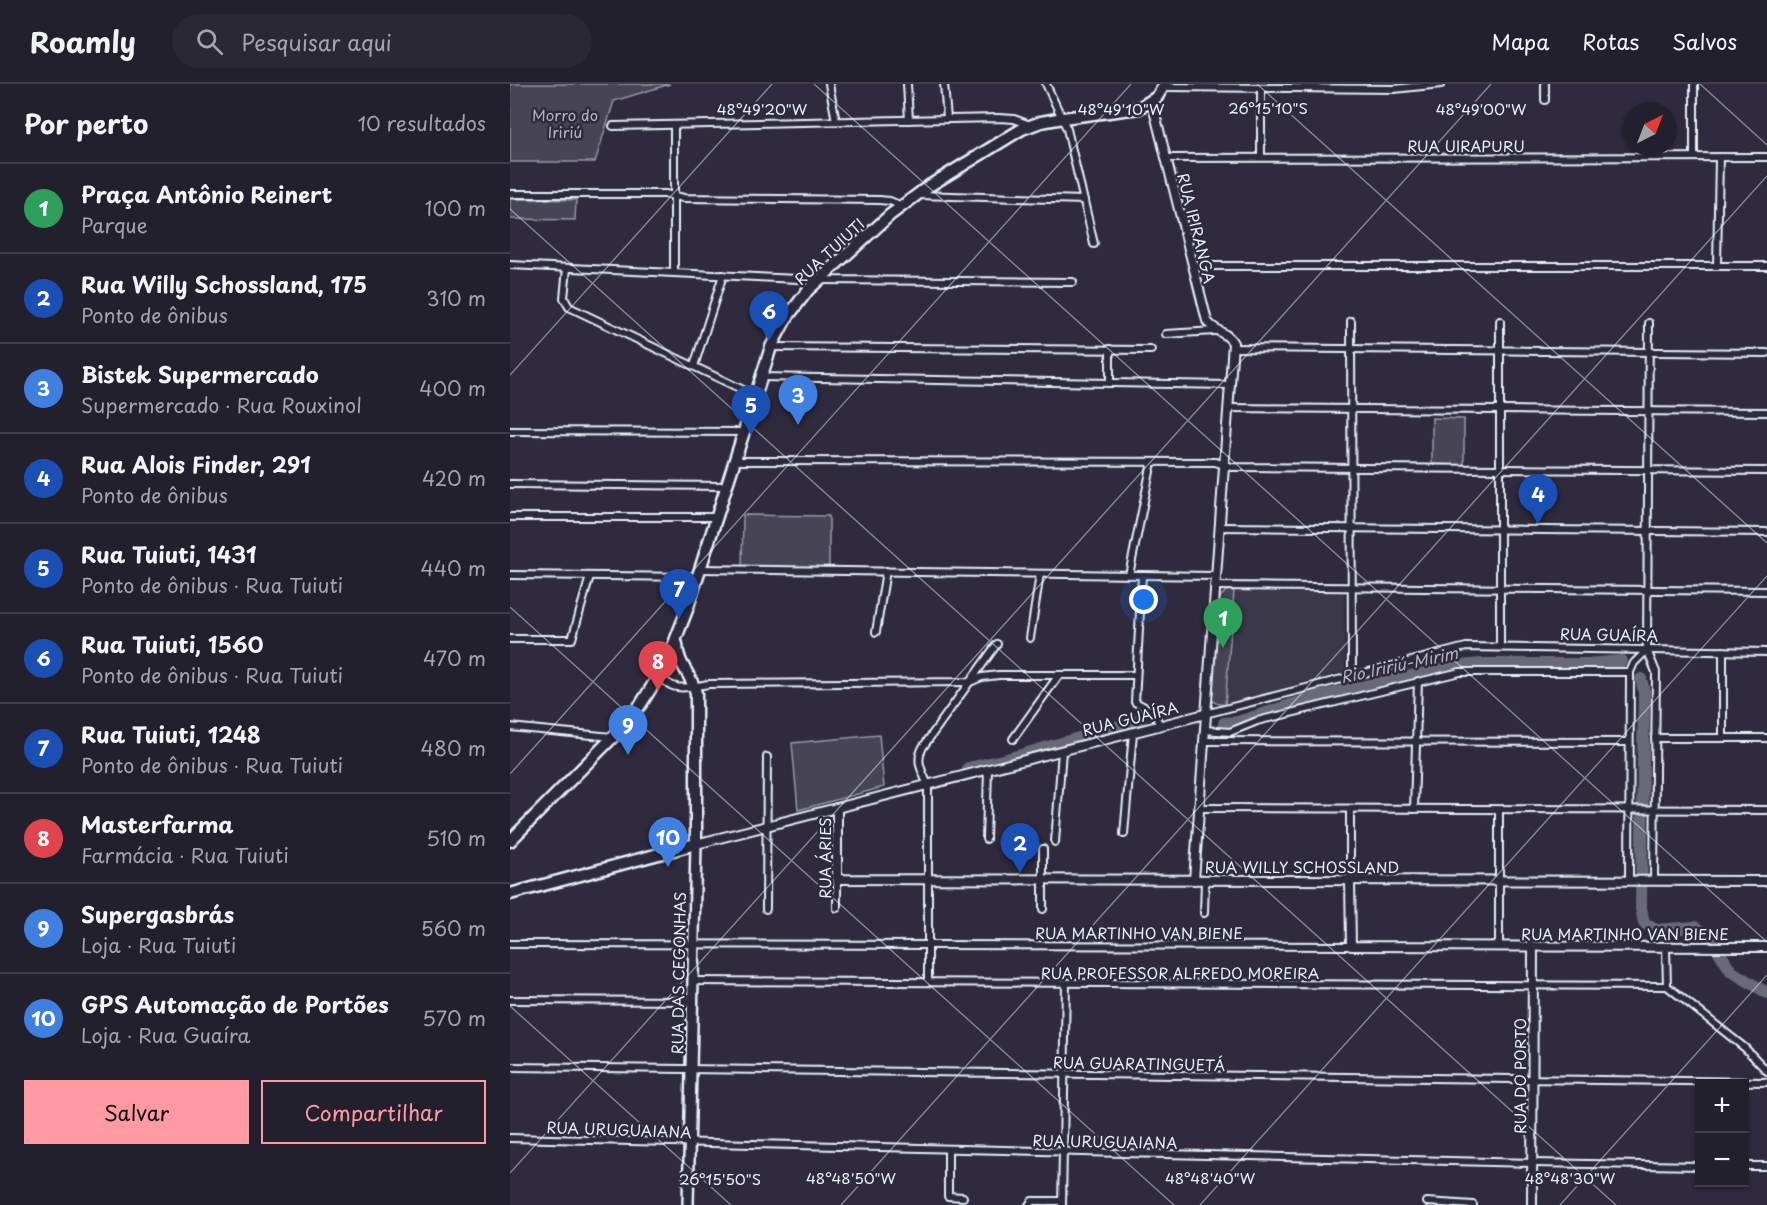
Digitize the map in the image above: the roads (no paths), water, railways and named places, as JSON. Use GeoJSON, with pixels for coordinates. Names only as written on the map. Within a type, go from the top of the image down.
{"type":"FeatureCollection","features":[{"type":"Feature","properties":{"kind":"main road"},"geometry":{"type":"LineString","coordinates":[[1152,102],[1165,86]]}},
{"type":"Feature","properties":{"kind":"main road","name":"RUA TUIUTI"},"geometry":{"type":"LineString","coordinates":[[510,841],[613,737],[661,673],[677,641],[771,347],[792,310],[819,280],[902,206],[1006,138],[1030,126],[1064,118],[1131,110],[1152,102]]}},
{"type":"Feature","properties":{"kind":"main road"},"geometry":{"type":"LineString","coordinates":[[677,641],[677,655],[686,672]]}},
{"type":"Feature","properties":{"kind":"main road"},"geometry":{"type":"LineString","coordinates":[[661,673],[672,668],[686,672]]}},
{"type":"Feature","properties":{"kind":"main road","name":"RUA DAS CEGONHAS"},"geometry":{"type":"LineString","coordinates":[[686,672],[695,687],[697,700],[688,1205]]}},
{"type":"Feature","properties":{"kind":"main road","name":"RUA GUAÍRA"},"geometry":{"type":"LineString","coordinates":[[510,894],[696,844]]}},
{"type":"Feature","properties":{"kind":"street"},"geometry":{"type":"LineString","coordinates":[[829,84],[836,121]]}},
{"type":"Feature","properties":{"kind":"street"},"geometry":{"type":"LineString","coordinates":[[907,84],[909,120]]}},
{"type":"Feature","properties":{"kind":"street"},"geometry":{"type":"LineString","coordinates":[[944,84],[948,119]]}},
{"type":"Feature","properties":{"kind":"street"},"geometry":{"type":"LineString","coordinates":[[1046,84],[1064,118],[1094,244]]}},
{"type":"Feature","properties":{"kind":"street"},"geometry":{"type":"LineString","coordinates":[[1165,86],[1261,88],[1310,86],[1394,89],[1442,84]]}},
{"type":"Feature","properties":{"kind":"street"},"geometry":{"type":"LineString","coordinates":[[1545,84],[1545,100]]}},
{"type":"Feature","properties":{"kind":"street"},"geometry":{"type":"LineString","coordinates":[[1694,84],[1694,157]]}},
{"type":"Feature","properties":{"kind":"street"},"geometry":{"type":"LineString","coordinates":[[1261,88],[1261,157]]}},
{"type":"Feature","properties":{"kind":"street","name":"RUA IPIRANGA"},"geometry":{"type":"LineString","coordinates":[[1152,102],[1207,321],[1215,331],[1229,336],[1233,348]]}},
{"type":"Feature","properties":{"kind":"street"},"geometry":{"type":"LineString","coordinates":[[614,126],[1006,118],[1030,126]]}},
{"type":"Feature","properties":{"kind":"street"},"geometry":{"type":"LineString","coordinates":[[674,125],[674,273]]}},
{"type":"Feature","properties":{"kind":"street"},"geometry":{"type":"LineString","coordinates":[[1716,266],[1719,157]]}},
{"type":"Feature","properties":{"kind":"street","name":"RUA UIRAPURU"},"geometry":{"type":"LineString","coordinates":[[1166,158],[1767,157]]}},
{"type":"Feature","properties":{"kind":"street"},"geometry":{"type":"LineString","coordinates":[[510,194],[665,194],[674,197],[879,200],[890,201],[902,206]]}},
{"type":"Feature","properties":{"kind":"street"},"geometry":{"type":"LineString","coordinates":[[916,195],[1084,200]]}},
{"type":"Feature","properties":{"kind":"street"},"geometry":{"type":"LineString","coordinates":[[510,265],[819,280],[1073,282]]}},
{"type":"Feature","properties":{"kind":"street"},"geometry":{"type":"LineString","coordinates":[[1193,266],[1767,266]]}},
{"type":"Feature","properties":{"kind":"street"},"geometry":{"type":"LineString","coordinates":[[567,268],[564,298],[569,307],[756,396]]}},
{"type":"Feature","properties":{"kind":"street"},"geometry":{"type":"LineString","coordinates":[[694,366],[723,275]]}},
{"type":"Feature","properties":{"kind":"street"},"geometry":{"type":"LineString","coordinates":[[1351,321],[1352,675]]}},
{"type":"Feature","properties":{"kind":"street"},"geometry":{"type":"LineString","coordinates":[[1500,321],[1500,647]]}},
{"type":"Feature","properties":{"kind":"street"},"geometry":{"type":"LineString","coordinates":[[1649,323],[1647,650],[1656,672],[1651,880]]}},
{"type":"Feature","properties":{"kind":"street"},"geometry":{"type":"LineString","coordinates":[[1166,334],[1215,331]]}},
{"type":"Feature","properties":{"kind":"street"},"geometry":{"type":"LineString","coordinates":[[771,347],[1152,350]]}},
{"type":"Feature","properties":{"kind":"street"},"geometry":{"type":"LineString","coordinates":[[1194,880],[1233,348],[1767,353]]}},
{"type":"Feature","properties":{"kind":"street"},"geometry":{"type":"LineString","coordinates":[[1110,349],[1110,382]]}},
{"type":"Feature","properties":{"kind":"street"},"geometry":{"type":"LineString","coordinates":[[761,377],[1230,385]]}},
{"type":"Feature","properties":{"kind":"street"},"geometry":{"type":"LineString","coordinates":[[1228,408],[1767,412]]}},
{"type":"Feature","properties":{"kind":"street"},"geometry":{"type":"LineString","coordinates":[[510,431],[745,432]]}},
{"type":"Feature","properties":{"kind":"street"},"geometry":{"type":"LineString","coordinates":[[736,461],[1215,462],[1224,465],[1352,468],[1767,471]]}},
{"type":"Feature","properties":{"kind":"street"},"geometry":{"type":"LineString","coordinates":[[1130,575],[1152,462]]}},
{"type":"Feature","properties":{"kind":"street"},"geometry":{"type":"LineString","coordinates":[[510,484],[728,486]]}},
{"type":"Feature","properties":{"kind":"street"},"geometry":{"type":"LineString","coordinates":[[510,517],[717,517]]}},
{"type":"Feature","properties":{"kind":"street"},"geometry":{"type":"LineString","coordinates":[[1219,526],[1767,532]]}},
{"type":"Feature","properties":{"kind":"street"},"geometry":{"type":"LineString","coordinates":[[510,575],[886,572],[1215,576]]}},
{"type":"Feature","properties":{"kind":"street"},"geometry":{"type":"LineString","coordinates":[[876,632],[886,572]]}},
{"type":"Feature","properties":{"kind":"street"},"geometry":{"type":"LineString","coordinates":[[1030,638],[1040,574]]}},
{"type":"Feature","properties":{"kind":"street"},"geometry":{"type":"LineString","coordinates":[[1143,575],[1135,702],[1154,712],[1160,726]]}},
{"type":"Feature","properties":{"kind":"street"},"geometry":{"type":"LineString","coordinates":[[510,639],[572,639],[590,576]]}},
{"type":"Feature","properties":{"kind":"street"},"geometry":{"type":"LineString","coordinates":[[1214,586],[1767,591]]}},
{"type":"Feature","properties":{"kind":"street"},"geometry":{"type":"LineString","coordinates":[[928,982],[928,785],[918,762],[920,752],[997,644]]}},
{"type":"Feature","properties":{"kind":"street","name":"RUA GUAÍRA"},"geometry":{"type":"LineString","coordinates":[[696,844],[1455,649],[1500,647],[1767,652]]}},
{"type":"Feature","properties":{"kind":"street"},"geometry":{"type":"LineString","coordinates":[[1633,880],[1629,811],[1630,672],[1634,663],[1647,650]]}},
{"type":"Feature","properties":{"kind":"street"},"geometry":{"type":"LineString","coordinates":[[1723,738],[1724,651]]}},
{"type":"Feature","properties":{"kind":"street"},"geometry":{"type":"LineString","coordinates":[[1204,730],[1235,731],[1257,721],[1460,672],[1630,672]]}},
{"type":"Feature","properties":{"kind":"street"},"geometry":{"type":"LineString","coordinates":[[661,673],[664,681],[671,686],[695,687],[709,684],[970,682],[990,676],[1136,675]]}},
{"type":"Feature","properties":{"kind":"street"},"geometry":{"type":"LineString","coordinates":[[1014,740],[1059,675]]}},
{"type":"Feature","properties":{"kind":"street"},"geometry":{"type":"LineString","coordinates":[[1414,809],[1418,681]]}},
{"type":"Feature","properties":{"kind":"street"},"geometry":{"type":"LineString","coordinates":[[510,727],[613,737]]}},
{"type":"Feature","properties":{"kind":"street"},"geometry":{"type":"LineString","coordinates":[[1124,834],[1133,733]]}},
{"type":"Feature","properties":{"kind":"street"},"geometry":{"type":"LineString","coordinates":[[1655,738],[1767,738]]}},
{"type":"Feature","properties":{"kind":"street"},"geometry":{"type":"LineString","coordinates":[[1203,741],[1629,742]]}},
{"type":"Feature","properties":{"kind":"street"},"geometry":{"type":"LineString","coordinates":[[1055,842],[1062,751]]}},
{"type":"Feature","properties":{"kind":"street"},"geometry":{"type":"LineString","coordinates":[[766,909],[767,757]]}},
{"type":"Feature","properties":{"kind":"street"},"geometry":{"type":"LineString","coordinates":[[986,839],[988,770]]}},
{"type":"Feature","properties":{"kind":"street","name":"RUA ÁRIES"},"geometry":{"type":"LineString","coordinates":[[837,808],[837,908]]}},
{"type":"Feature","properties":{"kind":"street"},"geometry":{"type":"LineString","coordinates":[[1199,808],[1767,810]]}},
{"type":"Feature","properties":{"kind":"street"},"geometry":{"type":"LineString","coordinates":[[1350,809],[1351,946]]}},
{"type":"Feature","properties":{"kind":"street"},"geometry":{"type":"LineString","coordinates":[[1499,810],[1499,946]]}},
{"type":"Feature","properties":{"kind":"street"},"geometry":{"type":"LineString","coordinates":[[1042,909],[1043,849]]}},
{"type":"Feature","properties":{"kind":"street","name":"RUA WILLY SCHOSSLAND"},"geometry":{"type":"LineString","coordinates":[[837,879],[1767,881]]}},
{"type":"Feature","properties":{"kind":"street"},"geometry":{"type":"LineString","coordinates":[[1204,913],[1205,880]]}},
{"type":"Feature","properties":{"kind":"street","name":"RUA MARTINHO VAN BIENE"},"geometry":{"type":"LineString","coordinates":[[510,944],[1767,947]]}},
{"type":"Feature","properties":{"kind":"street","name":"RUA DO PORTO"},"geometry":{"type":"LineString","coordinates":[[1532,1205],[1533,946]]}},
{"type":"Feature","properties":{"kind":"street"},"geometry":{"type":"LineString","coordinates":[[1666,947],[1667,986],[1746,1048],[1767,1071]]}},
{"type":"Feature","properties":{"kind":"street","name":"RUA PROFESSOR ALFREDO MOREIRA"},"geometry":{"type":"LineString","coordinates":[[693,981],[1667,986]]}},
{"type":"Feature","properties":{"kind":"street"},"geometry":{"type":"LineString","coordinates":[[1029,1205],[1032,1201],[1062,1203],[1066,983]]}},
{"type":"Feature","properties":{"kind":"street"},"geometry":{"type":"LineString","coordinates":[[510,1000],[692,1001]]}},
{"type":"Feature","properties":{"kind":"street","name":"RUA GUARATINGUETÁ"},"geometry":{"type":"LineString","coordinates":[[510,1067],[1767,1082]]}},
{"type":"Feature","properties":{"kind":"street","name":"RUA URUGUAIANA"},"geometry":{"type":"LineString","coordinates":[[510,1138],[1695,1166]]}},
{"type":"Feature","properties":{"kind":"street"},"geometry":{"type":"LineString","coordinates":[[948,1149],[948,1196],[963,1197]]}},
{"type":"Feature","properties":{"kind":"street"},"geometry":{"type":"LineString","coordinates":[[1749,1166],[1767,1167]]}},
{"type":"Feature","properties":{"kind":"street"},"geometry":{"type":"LineString","coordinates":[[1427,1202],[1473,1205]]}},
{"type":"Feature","properties":{"kind":"waterway","name":"Rio Iririú-Mirim"},"geometry":{"type":"LineString","coordinates":[[1224,723],[1238,722],[1315,697],[1451,667],[1481,664],[1588,664],[1622,661]]}},
{"type":"Feature","properties":{"kind":"waterway","name":"Rio Iririú-Mirim"},"geometry":{"type":"LineString","coordinates":[[1641,679],[1644,691],[1641,908],[1644,923],[1656,930],[1695,927],[1710,937],[1731,971],[1767,993]]}},
{"type":"Feature","properties":{"kind":"waterway","name":"Rio Iririú-Mirim"},"geometry":{"type":"LineString","coordinates":[[968,768],[1007,759],[1140,720]]}},
{"type":"Feature","properties":{"kind":"place","name":"Rua Tuiuti, 1560"},"geometry":{"type":"Point","coordinates":[769,341]}},
{"type":"Feature","properties":{"kind":"place","name":"Bistek Supermercado"},"geometry":{"type":"Point","coordinates":[798,425]}},
{"type":"Feature","properties":{"kind":"place","name":"Rua Tuiuti, 1431"},"geometry":{"type":"Point","coordinates":[751,435]}},
{"type":"Feature","properties":{"kind":"place","name":"Rua Alois Finder, 291"},"geometry":{"type":"Point","coordinates":[1538,524]}},
{"type":"Feature","properties":{"kind":"place","name":"Rua Tuiuti, 1248"},"geometry":{"type":"Point","coordinates":[679,619]}},
{"type":"Feature","properties":{"kind":"place","name":"Praça Antônio Reinert"},"geometry":{"type":"Point","coordinates":[1223,648]}},
{"type":"Feature","properties":{"kind":"place","name":"Masterfarma"},"geometry":{"type":"Point","coordinates":[658,691]}},
{"type":"Feature","properties":{"kind":"place","name":"Supergasbrás"},"geometry":{"type":"Point","coordinates":[628,755]}},
{"type":"Feature","properties":{"kind":"place","name":"GPS Automação de Portões"},"geometry":{"type":"Point","coordinates":[668,867]}},
{"type":"Feature","properties":{"kind":"place","name":"Rua Willy Schossland, 175"},"geometry":{"type":"Point","coordinates":[1020,873]}},
{"type":"Feature","properties":{"kind":"park label","name":"Morro do Iririú"},"geometry":{"type":"Point","coordinates":[565,122]}}]}
